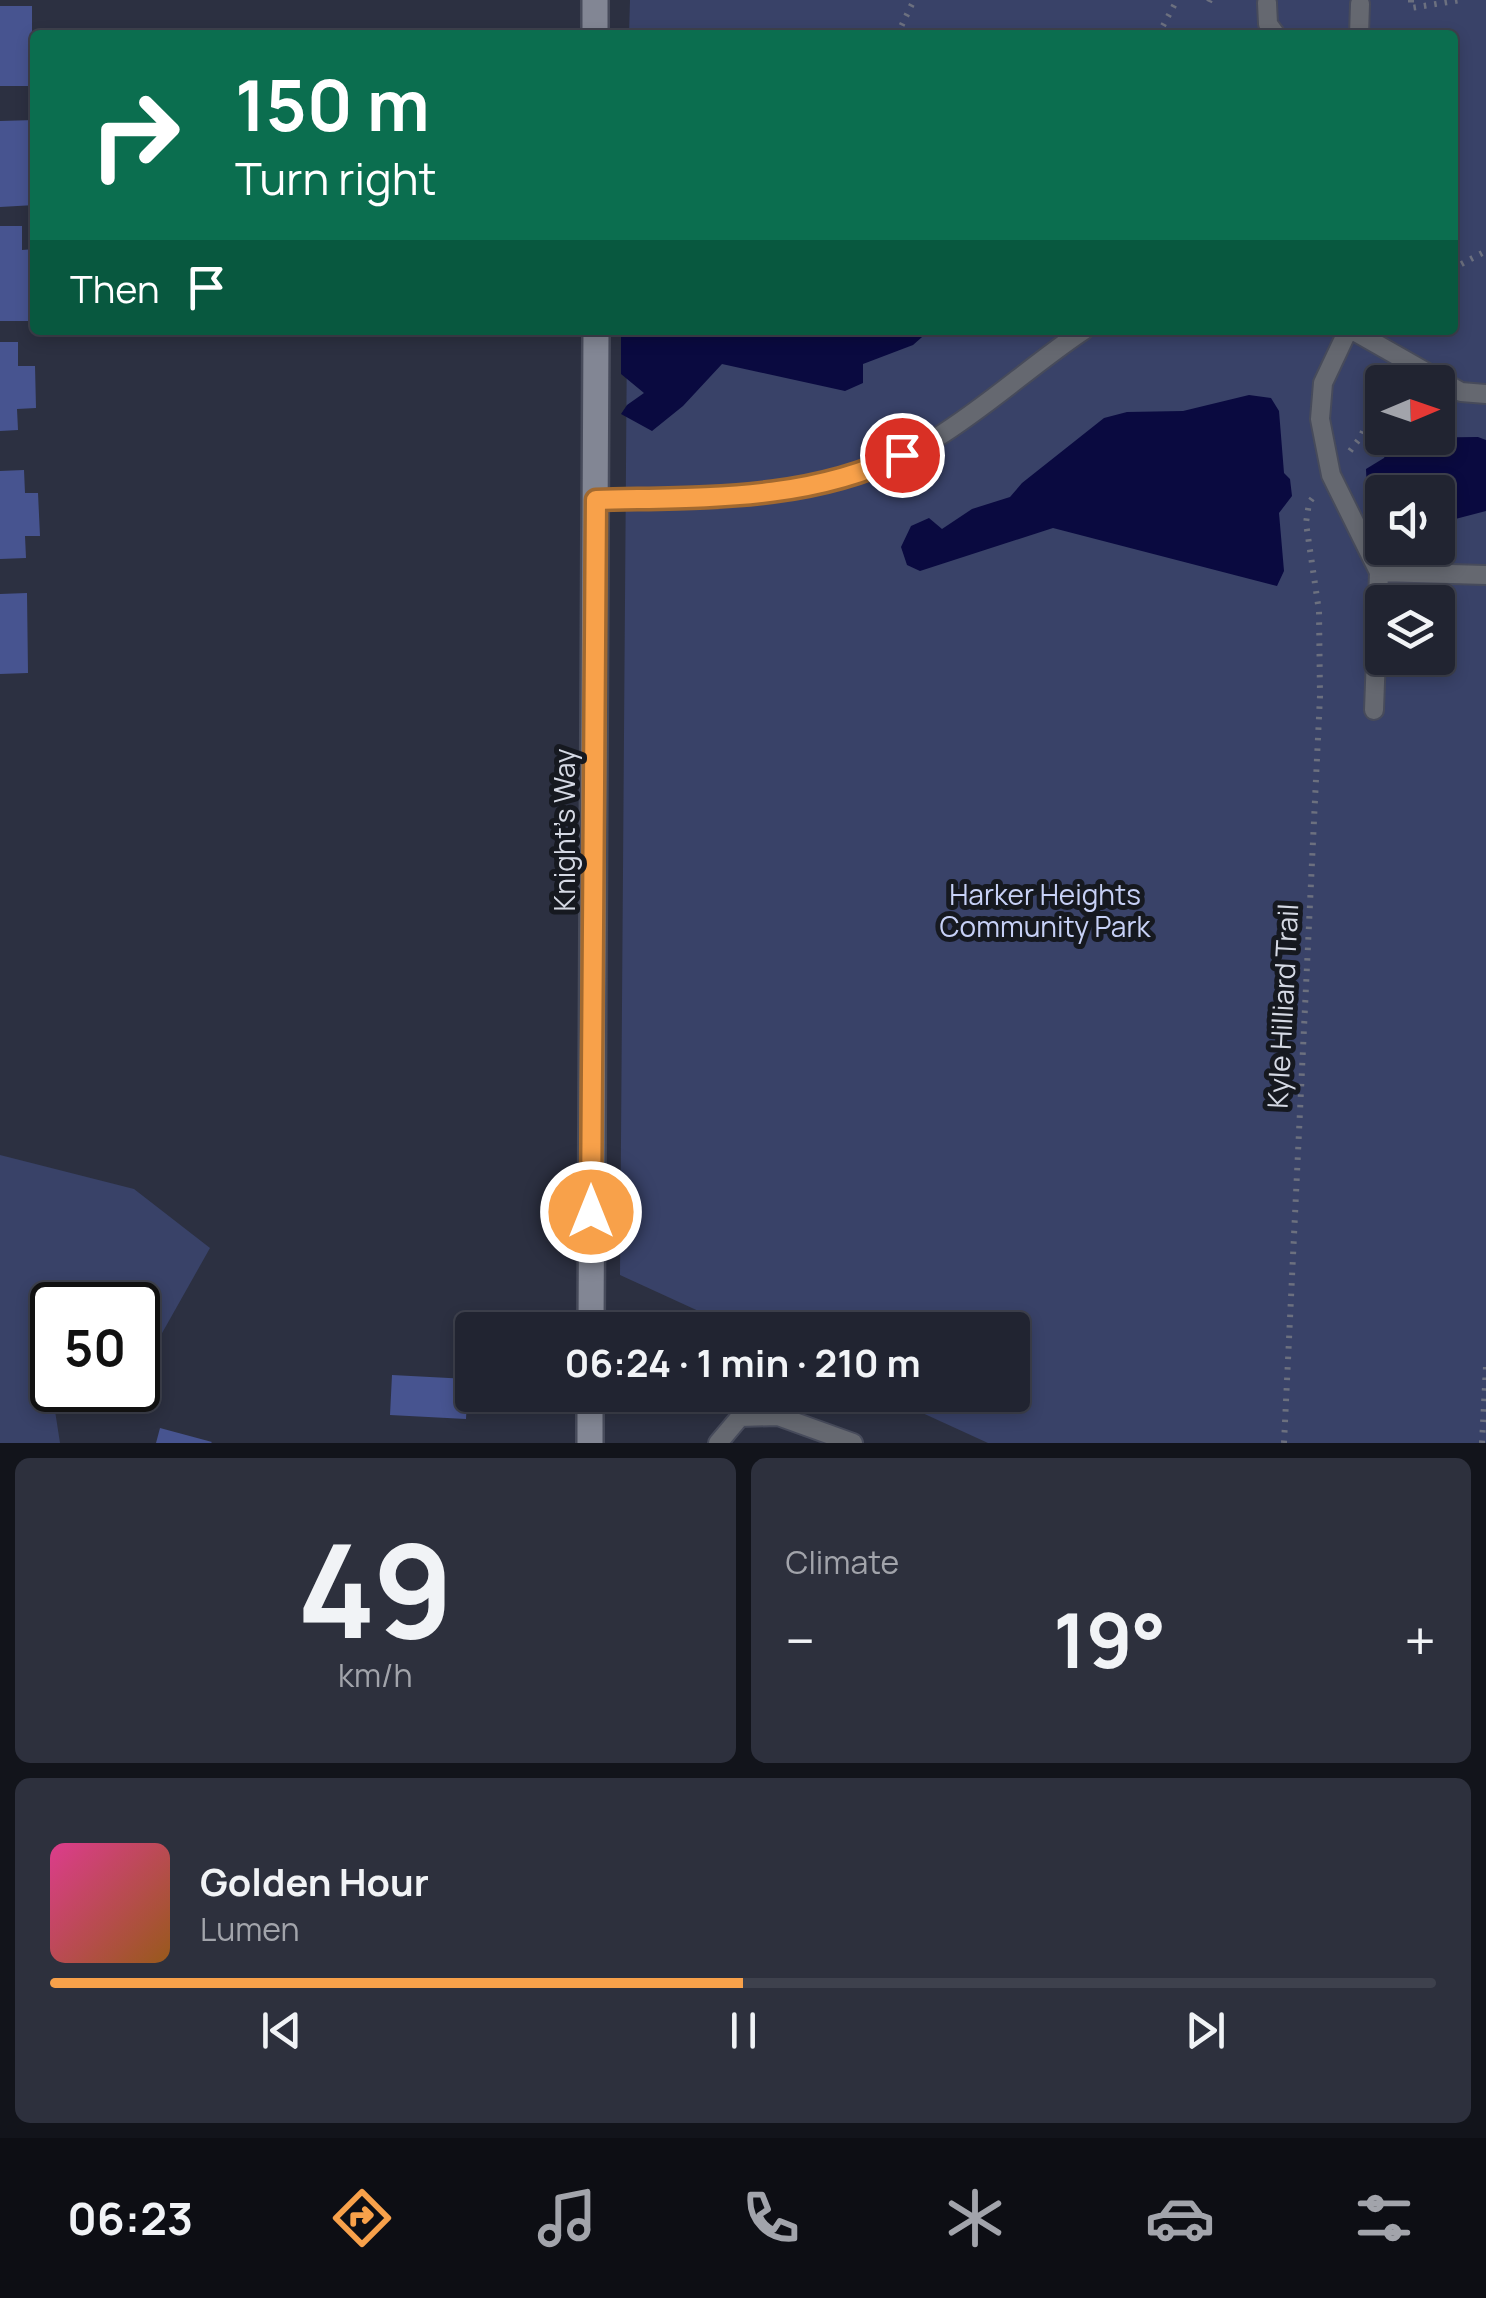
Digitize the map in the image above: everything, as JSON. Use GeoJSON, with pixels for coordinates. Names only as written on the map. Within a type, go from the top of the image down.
{"type":"FeatureCollection","features":[{"type":"Feature","properties":{"kind":"main road"},"geometry":{"type":"LineString","coordinates":[[596,0],[596,30]]}},
{"type":"Feature","properties":{"kind":"main road","name":"Knight's Way"},"geometry":{"type":"LineString","coordinates":[[590,1312],[596,335]]}},
{"type":"Feature","properties":{"kind":"main road"},"geometry":{"type":"LineString","coordinates":[[590,1412],[590,1443]]}},
{"type":"Feature","properties":{"kind":"lane"},"geometry":{"type":"LineString","coordinates":[[1267,3],[1268,24],[1272,30]]}},
{"type":"Feature","properties":{"kind":"lane"},"geometry":{"type":"LineString","coordinates":[[1360,4],[1360,30]]}},
{"type":"Feature","properties":{"kind":"lane"},"geometry":{"type":"LineString","coordinates":[[596,500],[790,492],[872,470],[958,424],[1077,335]]}},
{"type":"Feature","properties":{"kind":"lane"},"geometry":{"type":"LineString","coordinates":[[1347,335],[1323,383],[1322,448],[1331,475],[1379,572],[1374,710]]}},
{"type":"Feature","properties":{"kind":"lane"},"geometry":{"type":"LineString","coordinates":[[1359,335],[1462,392],[1486,394]]}},
{"type":"Feature","properties":{"kind":"lane"},"geometry":{"type":"LineString","coordinates":[[1379,572],[1486,575]]}},
{"type":"Feature","properties":{"kind":"lane"},"geometry":{"type":"LineString","coordinates":[[718,1443],[740,1417],[778,1416],[854,1443]]}},
{"type":"Feature","properties":{"kind":"path"},"geometry":{"type":"LineString","coordinates":[[899,30],[914,0]]}},
{"type":"Feature","properties":{"kind":"path"},"geometry":{"type":"LineString","coordinates":[[1161,30],[1177,0]]}},
{"type":"Feature","properties":{"kind":"path"},"geometry":{"type":"LineString","coordinates":[[1412,0],[1411,8],[1461,0]]}},
{"type":"Feature","properties":{"kind":"path"},"geometry":{"type":"LineString","coordinates":[[1458,266],[1486,251]]}},
{"type":"Feature","properties":{"kind":"path","name":"Kyle Hilliard Trail"},"geometry":{"type":"LineString","coordinates":[[1284,1443],[1320,696],[1312,553]]}},
{"type":"Feature","properties":{"kind":"path"},"geometry":{"type":"LineString","coordinates":[[1482,1443],[1486,1366]]}},
{"type":"Feature","properties":{"kind":"green space","name":"Harker Heights Community Park"},"geometry":{"type":"Polygon","coordinates":[[[630,0],[1486,0],[1486,1443],[988,1443],[920,1412],[1030,1412],[1030,1312],[701,1312],[620,1275],[627,335],[1458,335],[1458,30],[629,30],[630,0]]]}},
{"type":"Feature","properties":{"kind":"green space"},"geometry":{"type":"Polygon","coordinates":[[[0,1155],[134,1189],[210,1248],[160,1337],[160,1282],[30,1282],[30,1412],[55,1412],[60,1443],[0,1443],[0,1155]]]}},
{"type":"Feature","properties":{"kind":"shaded area"},"geometry":{"type":"Polygon","coordinates":[[[621,335],[924,335],[913,345],[863,364],[863,383],[845,391],[722,364],[683,406],[652,431],[621,414],[644,393],[621,374],[621,335]]]}},
{"type":"Feature","properties":{"kind":"shaded area"},"geometry":{"type":"Polygon","coordinates":[[[1249,395],[1271,398],[1279,411],[1284,473],[1290,479],[1292,496],[1279,513],[1284,571],[1277,586],[1053,528],[920,571],[907,565],[901,547],[911,526],[929,518],[942,529],[972,509],[1010,497],[1104,418],[1127,412],[1183,411],[1249,395]]]}},
{"type":"Feature","properties":{"kind":"shaded area"},"geometry":{"type":"Polygon","coordinates":[[[1455,437],[1486,440],[1486,511],[1455,519],[1455,475],[1366,475],[1366,469],[1386,455],[1455,455],[1455,437]]]}},
{"type":"Feature","properties":{"kind":"building"},"geometry":{"type":"Polygon","coordinates":[[[0,6],[32,6],[30,86],[0,86],[0,6]]]}},
{"type":"Feature","properties":{"kind":"building"},"geometry":{"type":"Polygon","coordinates":[[[30,120],[30,205],[0,207],[0,121],[30,120]]]}},
{"type":"Feature","properties":{"kind":"building"},"geometry":{"type":"Polygon","coordinates":[[[0,226],[22,226],[22,250],[30,249],[30,321],[0,321],[0,226]]]}},
{"type":"Feature","properties":{"kind":"building"},"geometry":{"type":"Polygon","coordinates":[[[0,342],[18,342],[18,366],[35,366],[36,408],[17,409],[18,430],[0,431],[0,342]]]}},
{"type":"Feature","properties":{"kind":"building"},"geometry":{"type":"Polygon","coordinates":[[[24,470],[25,493],[38,493],[40,536],[25,536],[26,558],[0,559],[0,471],[24,470]]]}},
{"type":"Feature","properties":{"kind":"building"},"geometry":{"type":"Polygon","coordinates":[[[27,593],[28,673],[0,674],[0,594],[27,593]]]}},
{"type":"Feature","properties":{"kind":"building"},"geometry":{"type":"Polygon","coordinates":[[[392,1375],[455,1378],[455,1412],[466,1412],[466,1419],[390,1415],[392,1375]]]}},
{"type":"Feature","properties":{"kind":"building"},"geometry":{"type":"Polygon","coordinates":[[[160,1428],[212,1442],[156,1443],[160,1428]]]}},
{"type":"Feature","properties":{"kind":"route"},"geometry":{"type":"LineString","coordinates":[[591,1212],[596,500],[790,492],[872,470],[902,455]]}}]}
